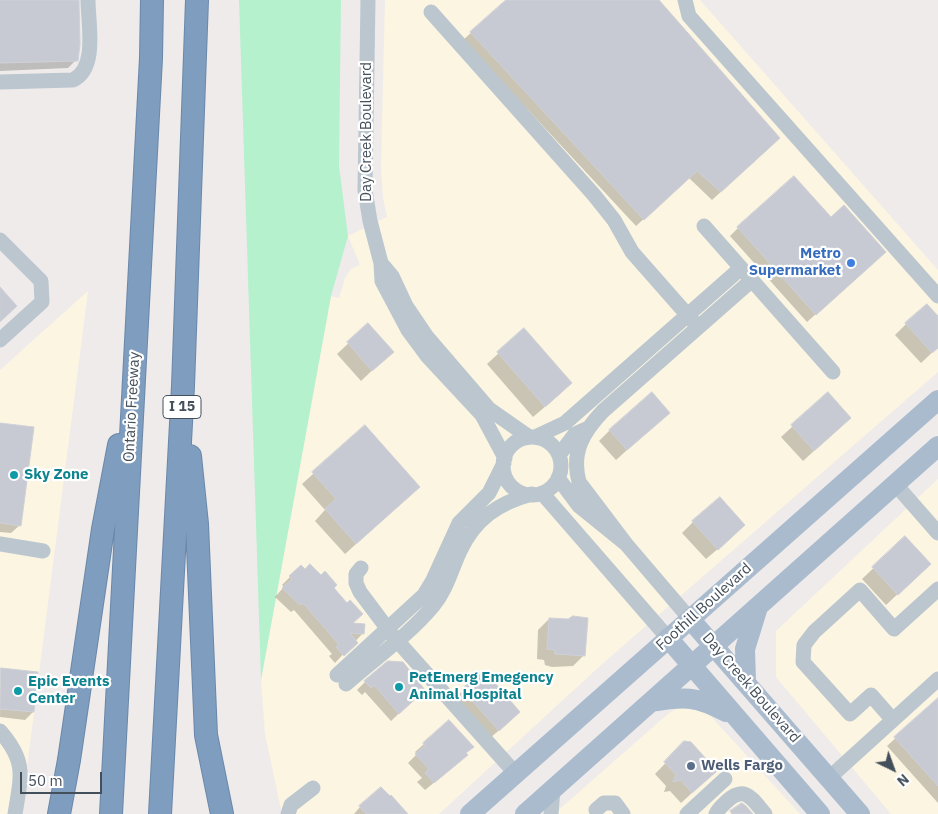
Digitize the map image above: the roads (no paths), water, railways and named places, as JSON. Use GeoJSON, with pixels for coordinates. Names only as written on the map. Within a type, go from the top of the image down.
{"type":"FeatureCollection","features":[{"type":"Feature","properties":{"kind":"highway","name":"Ontario Freeway"},"geometry":{"type":"LineString","coordinates":[[111,814],[151,58],[152,0]]}},
{"type":"Feature","properties":{"kind":"highway","name":"I 15"},"geometry":{"type":"LineString","coordinates":[[160,814],[183,386],[197,0]]}},
{"type":"Feature","properties":{"kind":"highway"},"geometry":{"type":"LineString","coordinates":[[183,386],[197,524],[206,736],[222,814]]}},
{"type":"Feature","properties":{"kind":"highway"},"geometry":{"type":"LineString","coordinates":[[59,814],[117,450],[132,412]]}},
{"type":"Feature","properties":{"kind":"main road","name":"Foothill Boulevard"},"geometry":{"type":"LineString","coordinates":[[470,814],[938,400]]}},
{"type":"Feature","properties":{"kind":"main road"},"geometry":{"type":"LineString","coordinates":[[525,814],[938,446]]}},
{"type":"Feature","properties":{"kind":"main road"},"geometry":{"type":"LineString","coordinates":[[746,681],[745,649],[758,607]]}},
{"type":"Feature","properties":{"kind":"main road","name":"Day Creek Boulevard"},"geometry":{"type":"LineString","coordinates":[[690,619],[860,814]]}},
{"type":"Feature","properties":{"kind":"main road","name":"Day Creek Boulevard"},"geometry":{"type":"LineString","coordinates":[[668,638],[820,814]]}},
{"type":"Feature","properties":{"kind":"main road"},"geometry":{"type":"LineString","coordinates":[[651,702],[673,698],[704,700],[735,716]]}},
{"type":"Feature","properties":{"kind":"street"},"geometry":{"type":"LineString","coordinates":[[0,82],[73,80],[81,76],[89,62],[88,0]]}},
{"type":"Feature","properties":{"kind":"street","name":"Day Creek Boulevard"},"geometry":{"type":"LineString","coordinates":[[368,0],[365,190],[370,221],[381,263],[382,281],[408,330],[428,357],[482,415],[504,460]]}},
{"type":"Feature","properties":{"kind":"street"},"geometry":{"type":"LineString","coordinates":[[685,0],[689,16],[938,296]]}},
{"type":"Feature","properties":{"kind":"street"},"geometry":{"type":"LineString","coordinates":[[431,12],[594,195],[614,220],[632,252],[698,327]]}},
{"type":"Feature","properties":{"kind":"street"},"geometry":{"type":"LineString","coordinates":[[704,226],[833,372]]}},
{"type":"Feature","properties":{"kind":"street"},"geometry":{"type":"LineString","coordinates":[[0,240],[41,281],[42,302],[0,340]]}},
{"type":"Feature","properties":{"kind":"street","name":"Day Creek Boulevard"},"geometry":{"type":"LineString","coordinates":[[381,263],[392,276],[406,306],[427,338],[489,409],[532,437]]}},
{"type":"Feature","properties":{"kind":"street"},"geometry":{"type":"LineString","coordinates":[[532,437],[550,442],[560,455],[561,471],[558,478],[549,489],[499,505],[480,522],[459,552],[453,572],[434,604],[398,642],[341,680],[388,629],[424,595],[432,582],[455,529],[467,513],[489,493],[504,460],[514,444],[565,423],[741,268]]}},
{"type":"Feature","properties":{"kind":"street"},"geometry":{"type":"LineString","coordinates":[[560,455],[575,434],[587,428],[603,411],[752,280]]}},
{"type":"Feature","properties":{"kind":"street"},"geometry":{"type":"LineString","coordinates":[[587,428],[576,456],[576,470],[579,482],[626,544]]}},
{"type":"Feature","properties":{"kind":"street"},"geometry":{"type":"LineString","coordinates":[[504,460],[508,481],[514,488],[537,494]]}},
{"type":"Feature","properties":{"kind":"street","name":"Day Creek Boulevard"},"geometry":{"type":"LineString","coordinates":[[558,478],[579,506],[626,544],[690,619]]}},
{"type":"Feature","properties":{"kind":"street"},"geometry":{"type":"LineString","coordinates":[[896,485],[938,533]]}},
{"type":"Feature","properties":{"kind":"street","name":"Day Creek Boulevard"},"geometry":{"type":"LineString","coordinates":[[537,494],[668,638]]}},
{"type":"Feature","properties":{"kind":"street"},"geometry":{"type":"LineString","coordinates":[[0,544],[43,551]]}},
{"type":"Feature","properties":{"kind":"street"},"geometry":{"type":"LineString","coordinates":[[361,568],[356,574],[356,583],[360,592],[398,642],[516,774]]}},
{"type":"Feature","properties":{"kind":"street"},"geometry":{"type":"LineString","coordinates":[[892,719],[871,695],[850,714],[803,662],[804,645],[814,632],[860,590],[894,629],[938,589]]}},
{"type":"Feature","properties":{"kind":"street"},"geometry":{"type":"LineString","coordinates":[[829,778],[938,679]]}},
{"type":"Feature","properties":{"kind":"street"},"geometry":{"type":"LineString","coordinates":[[0,732],[18,755],[21,767],[15,814]]}},
{"type":"Feature","properties":{"kind":"street"},"geometry":{"type":"LineString","coordinates":[[687,814],[725,779]]}},
{"type":"Feature","properties":{"kind":"street"},"geometry":{"type":"LineString","coordinates":[[288,814],[291,804],[313,788]]}},
{"type":"Feature","properties":{"kind":"street"},"geometry":{"type":"LineString","coordinates":[[552,814],[553,789]]}},
{"type":"Feature","properties":{"kind":"street"},"geometry":{"type":"LineString","coordinates":[[716,814],[734,794],[741,793],[748,795],[765,814]]}},
{"type":"Feature","properties":{"kind":"street"},"geometry":{"type":"LineString","coordinates":[[600,813],[610,802],[618,806],[623,814]]}},
{"type":"Feature","properties":{"kind":"place","name":"Metro Supermarket"},"geometry":{"type":"Point","coordinates":[851,263]}},
{"type":"Feature","properties":{"kind":"place","name":"Sky Zone"},"geometry":{"type":"Point","coordinates":[14,475]}},
{"type":"Feature","properties":{"kind":"place","name":"PetEmerg Emegency Animal Hospital"},"geometry":{"type":"Point","coordinates":[399,687]}},
{"type":"Feature","properties":{"kind":"place","name":"Epic Events Center"},"geometry":{"type":"Point","coordinates":[18,691]}},
{"type":"Feature","properties":{"kind":"place","name":"Wells Fargo"},"geometry":{"type":"Point","coordinates":[691,766]}}]}
